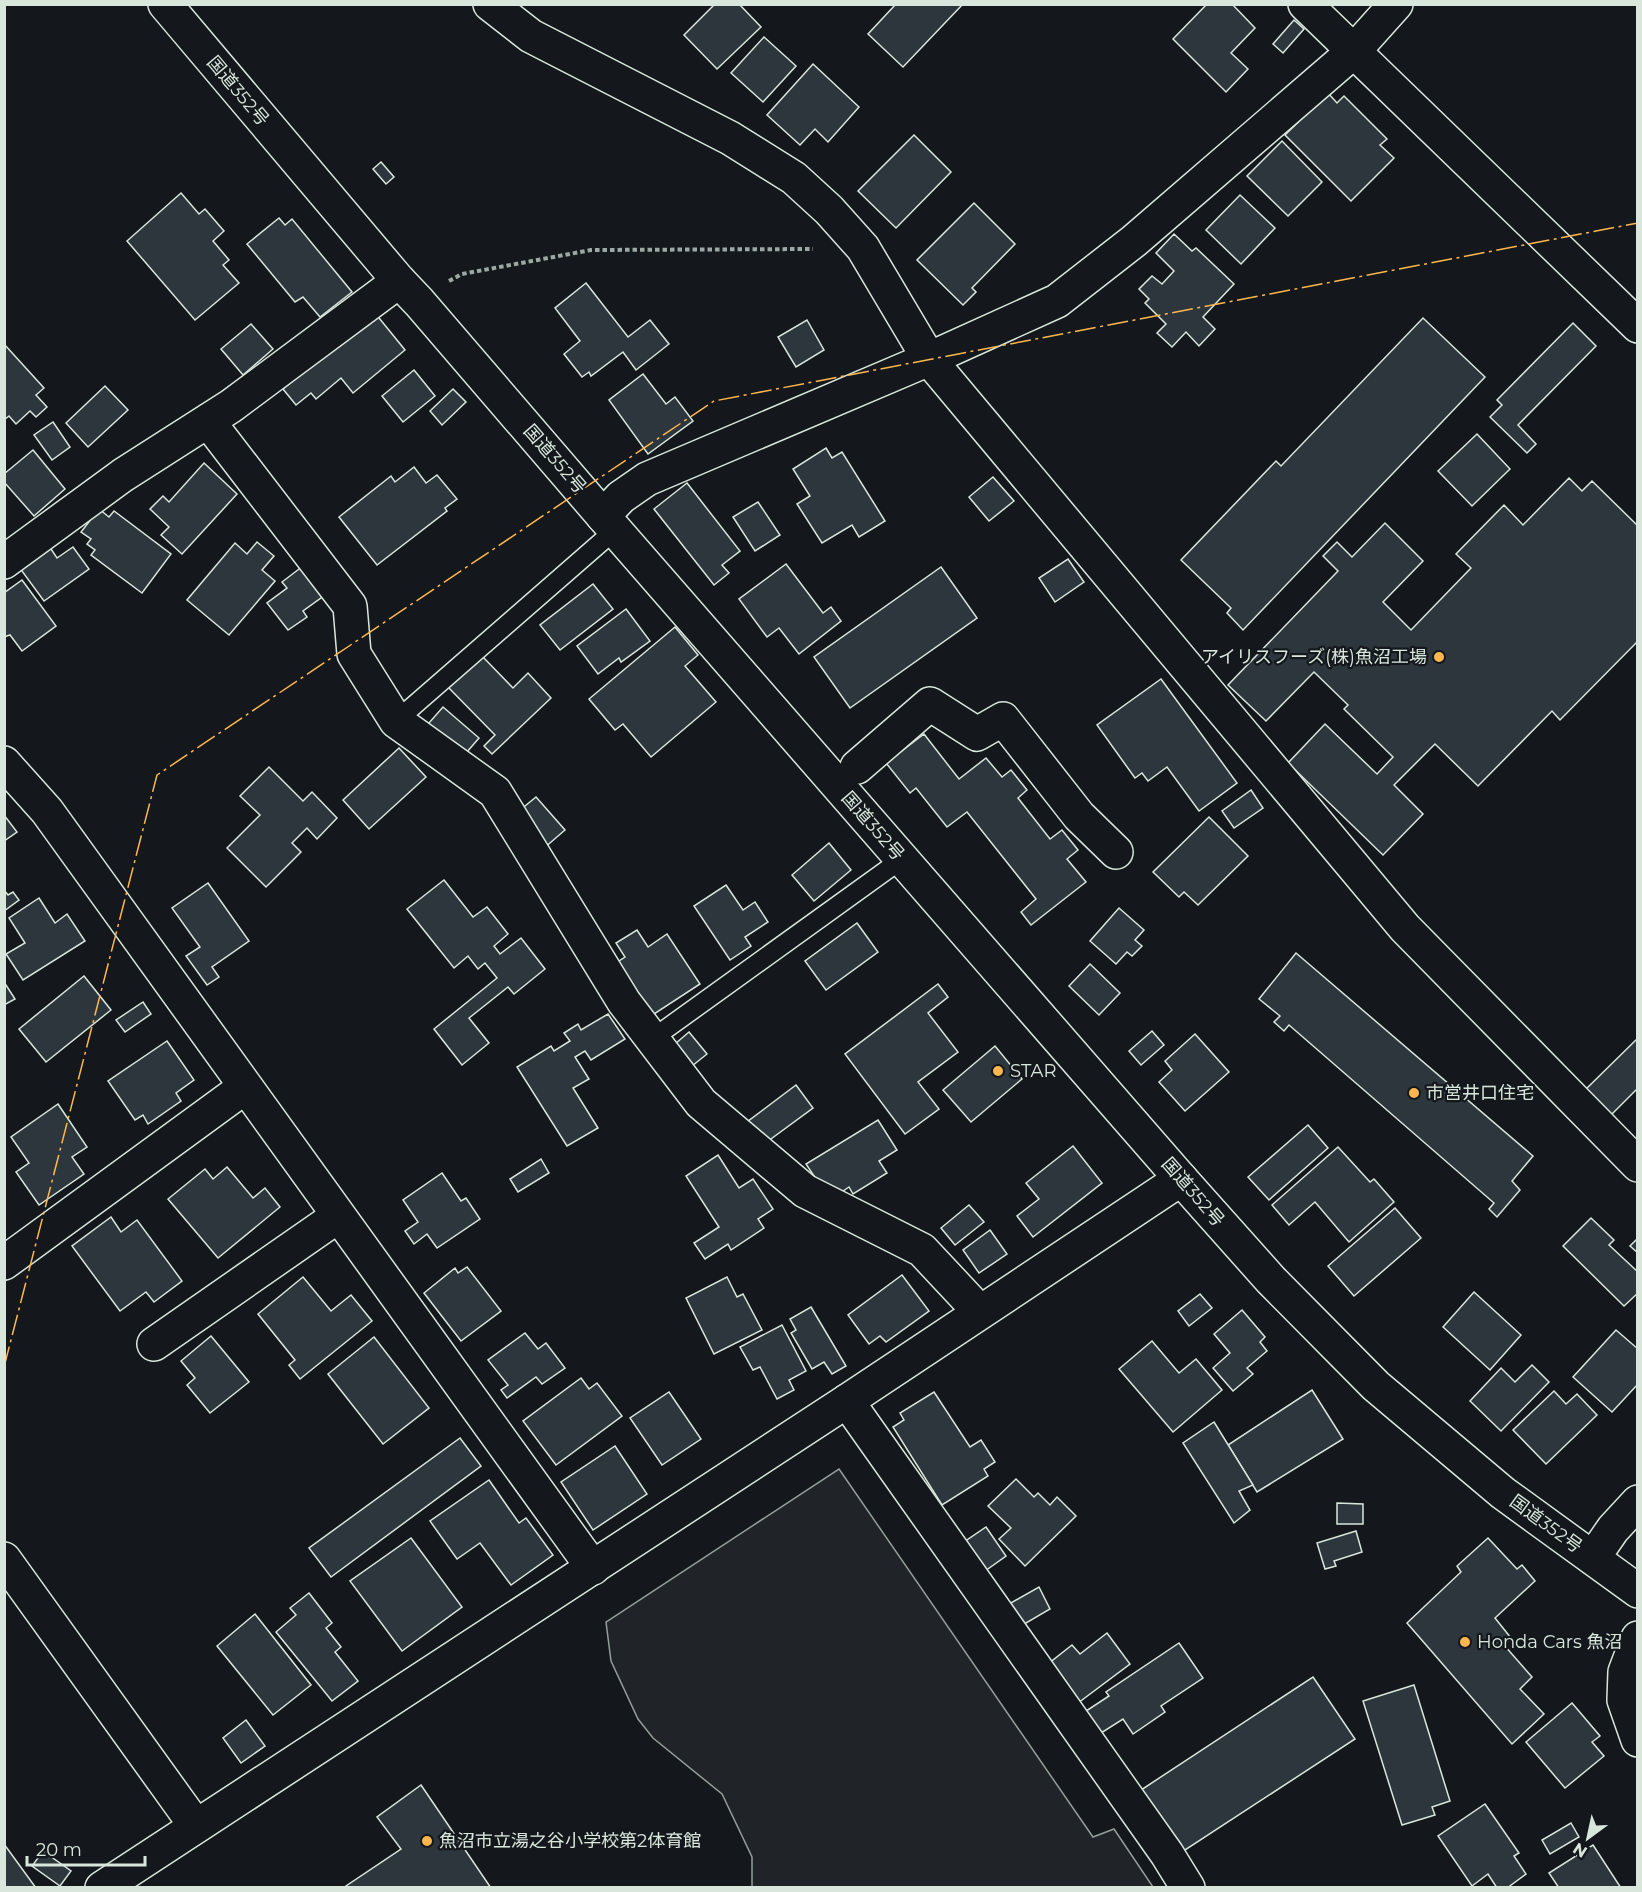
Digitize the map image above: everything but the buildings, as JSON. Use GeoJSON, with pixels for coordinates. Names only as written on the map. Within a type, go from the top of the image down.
{"type":"FeatureCollection","features":[{"type":"Feature","properties":{"kind":"main road","name":"国道352号"},"geometry":{"type":"LineString","coordinates":[[165,4],[409,292],[609,523],[1271,1280],[1376,1386],[1503,1493],[1638,1591]]}},
{"type":"Feature","properties":{"kind":"main road"},"geometry":{"type":"LineString","coordinates":[[490,4],[531,36],[730,138],[794,178],[829,210],[863,248],[929,359],[1405,928],[1638,1165]]}},
{"type":"Feature","properties":{"kind":"main road"},"geometry":{"type":"LineString","coordinates":[[1305,4],[1638,326]]}},
{"type":"Feature","properties":{"kind":"main road"},"geometry":{"type":"LineString","coordinates":[[609,523],[621,497],[647,479],[929,359],[1057,301],[1134,241],[1353,52],[1396,4]]}},
{"type":"Feature","properties":{"kind":"main road"},"geometry":{"type":"LineString","coordinates":[[4,562],[123,475],[409,292]]}},
{"type":"Feature","properties":{"kind":"main road"},"geometry":{"type":"LineString","coordinates":[[208,421],[350,606],[354,654],[396,721],[495,792],[624,1002],[701,1103],[805,1191],[922,1250],[980,1312]]}},
{"type":"Feature","properties":{"kind":"main road"},"geometry":{"type":"LineString","coordinates":[[857,766],[930,704],[977,734],[1003,718],[1079,816],[1116,852]]}},
{"type":"Feature","properties":{"kind":"main road"},"geometry":{"type":"LineString","coordinates":[[4,763],[47,811],[593,1568]]}},
{"type":"Feature","properties":{"kind":"main road"},"geometry":{"type":"LineString","coordinates":[[4,1263],[245,1087]]}},
{"type":"Feature","properties":{"kind":"main road"},"geometry":{"type":"LineString","coordinates":[[102,1887],[593,1568],[1181,1179]]}},
{"type":"Feature","properties":{"kind":"main road"},"geometry":{"type":"LineString","coordinates":[[154,1344],[338,1216]]}},
{"type":"Feature","properties":{"kind":"main road"},"geometry":{"type":"LineString","coordinates":[[847,1401],[1188,1887]]}},
{"type":"Feature","properties":{"kind":"main road"},"geometry":{"type":"LineString","coordinates":[[1593,1558],[1613,1529],[1638,1502]]}},
{"type":"Feature","properties":{"kind":"main road"},"geometry":{"type":"LineString","coordinates":[[4,1559],[196,1826]]}},
{"type":"Feature","properties":{"kind":"main road"},"geometry":{"type":"LineString","coordinates":[[1638,1638],[1625,1672],[1624,1700],[1638,1740]]}},
{"type":"Feature","properties":{"kind":"lane"},"geometry":{"type":"LineString","coordinates":[[396,721],[609,523]]}},
{"type":"Feature","properties":{"kind":"lane"},"geometry":{"type":"LineString","coordinates":[[652,1039],[902,859]]}},
{"type":"Feature","properties":{"kind":"path"},"geometry":{"type":"LineString","coordinates":[[409,292],[441,286],[462,274],[591,250],[863,248]]}},
{"type":"Feature","properties":{"kind":"shaded area"},"geometry":{"type":"Polygon","coordinates":[[[839,1469],[1093,1837],[1114,1829],[1153,1887],[752,1887],[752,1857],[722,1794],[653,1738],[638,1719],[611,1661],[606,1622],[839,1469]]]}},
{"type":"Feature","properties":{"kind":"power"},"geometry":{"type":"LineString","coordinates":[[4,1367],[157,775],[714,401],[1638,223]]}},
{"type":"Feature","properties":{"kind":"place","name":"アイリスフーズ(株)魚沼工場"},"geometry":{"type":"Point","coordinates":[1439,657]}},
{"type":"Feature","properties":{"kind":"place","name":"STAR"},"geometry":{"type":"Point","coordinates":[998,1071]}},
{"type":"Feature","properties":{"kind":"place","name":"市営井口住宅"},"geometry":{"type":"Point","coordinates":[1414,1093]}},
{"type":"Feature","properties":{"kind":"place","name":"Honda Cars 魚沼"},"geometry":{"type":"Point","coordinates":[1465,1642]}},
{"type":"Feature","properties":{"kind":"place","name":"魚沼市立湯之谷小学校第2体育館"},"geometry":{"type":"Point","coordinates":[427,1841]}}]}
